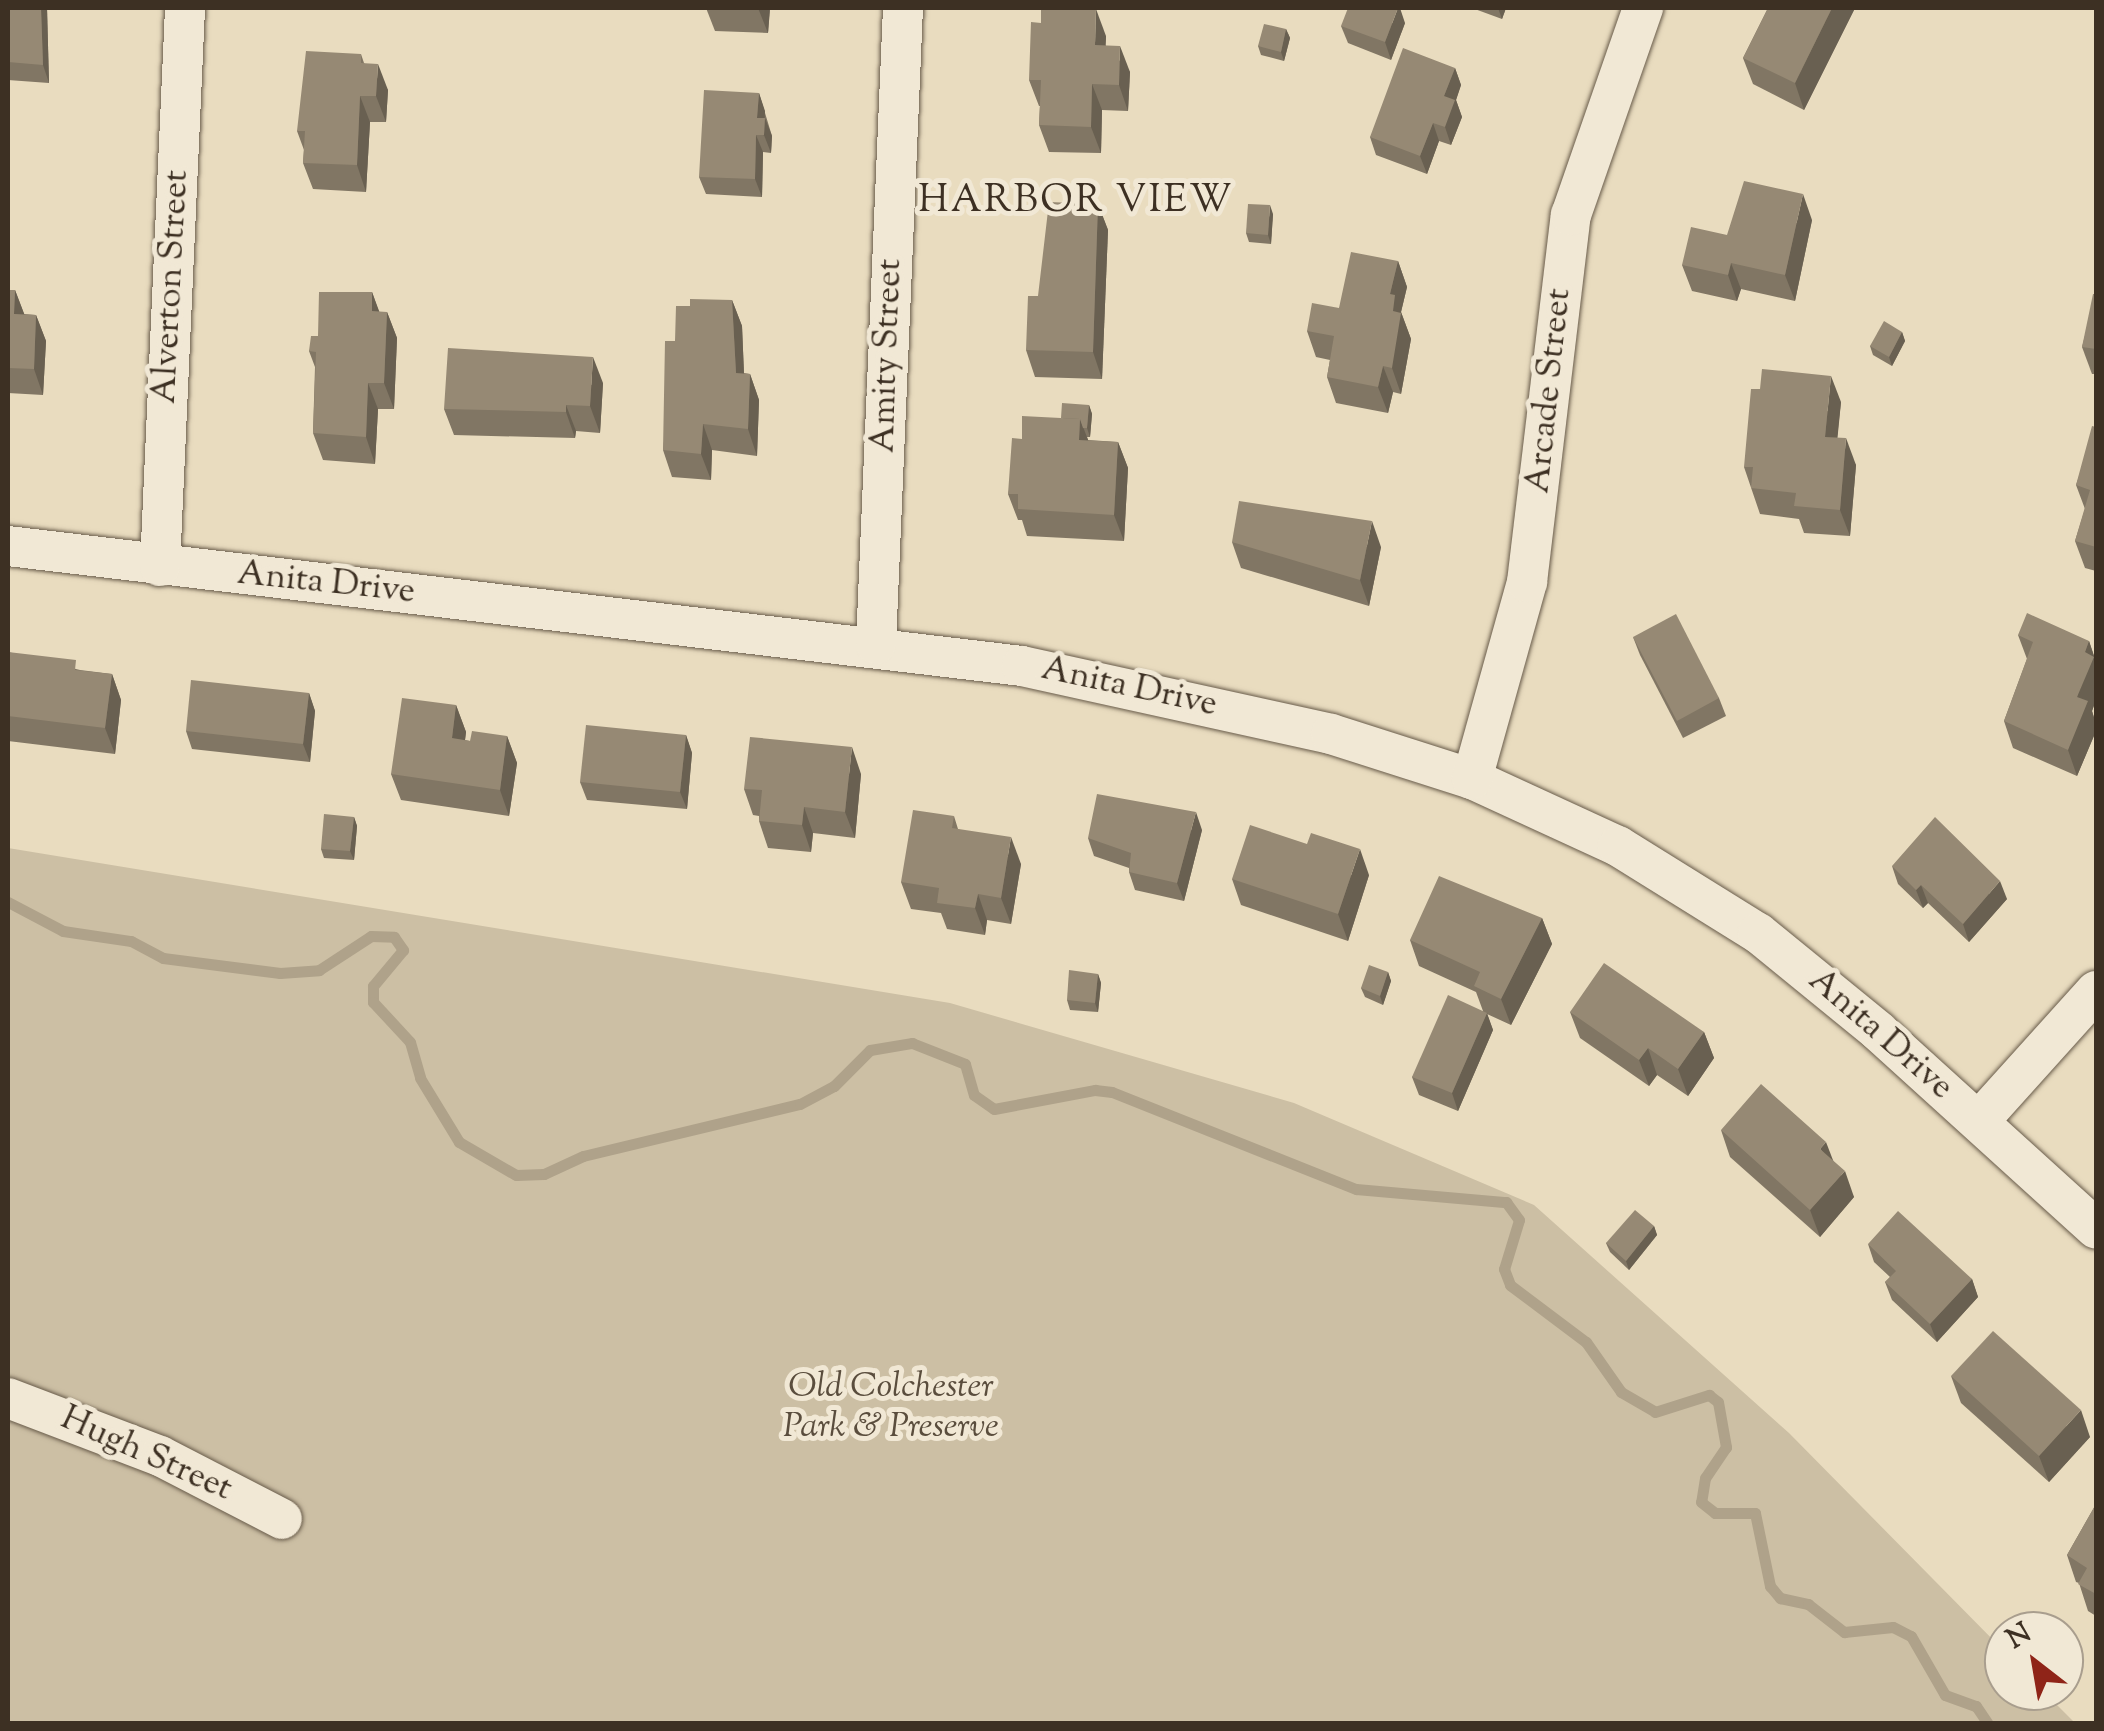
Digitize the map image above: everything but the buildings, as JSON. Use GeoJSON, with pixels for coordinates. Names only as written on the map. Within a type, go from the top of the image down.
{"type":"FeatureCollection","features":[{"type":"Feature","properties":{"kind":"street","name":"Alverton Street"},"geometry":{"type":"LineString","coordinates":[[160,566],[184,8]]}},
{"type":"Feature","properties":{"kind":"street","name":"Amity Street"},"geometry":{"type":"LineString","coordinates":[[876,644],[903,8]]}},
{"type":"Feature","properties":{"kind":"street","name":"Arcade Street"},"geometry":{"type":"LineString","coordinates":[[1472,779],[1526,582],[1571,215],[1643,8]]}},
{"type":"Feature","properties":{"kind":"street","name":"Anita Drive"},"geometry":{"type":"LineString","coordinates":[[8,546],[876,644],[1196,701],[1472,779],[1618,846],[1758,932],[1980,1121],[2096,1230]]}},
{"type":"Feature","properties":{"kind":"street"},"geometry":{"type":"LineString","coordinates":[[1980,1121],[2096,991]]}},
{"type":"Feature","properties":{"kind":"street","name":"Hugh Street"},"geometry":{"type":"LineString","coordinates":[[8,1398],[160,1456],[282,1519]]}},
{"type":"Feature","properties":{"kind":"green space","name":"Old Colchester Park & Preserve"},"geometry":{"type":"Polygon","coordinates":[[[8,848],[950,1003],[1294,1103],[1534,1205],[1789,1433],[1984,1631],[1984,1711],[2063,1711],[2075,1723],[8,1724],[8,848]]]}},
{"type":"Feature","properties":{"kind":"waterway"},"geometry":{"type":"LineString","coordinates":[[8,902],[63,931],[131,941],[163,958],[280,973],[319,970],[371,936],[394,937],[403,950],[373,986],[373,1002],[410,1042],[420,1078],[459,1142],[516,1175],[544,1174],[583,1156],[800,1104],[834,1086],[870,1050],[912,1043],[965,1064],[974,1095],[994,1109],[1095,1090],[1112,1092],[1356,1189],[1506,1202],[1519,1220],[1504,1269],[1510,1285],[1586,1342],[1621,1392],[1655,1412],[1709,1395],[1718,1402],[1726,1447],[1705,1478],[1701,1502],[1715,1513],[1755,1513],[1770,1586],[1780,1598],[1808,1604],[1844,1632],[1893,1627],[1911,1636],[1945,1695],[1976,1706],[1988,1724]]}},
{"type":"Feature","properties":{"kind":"district","name":"HARBOR VIEW"},"geometry":{"type":"Point","coordinates":[1076,203]}}]}
